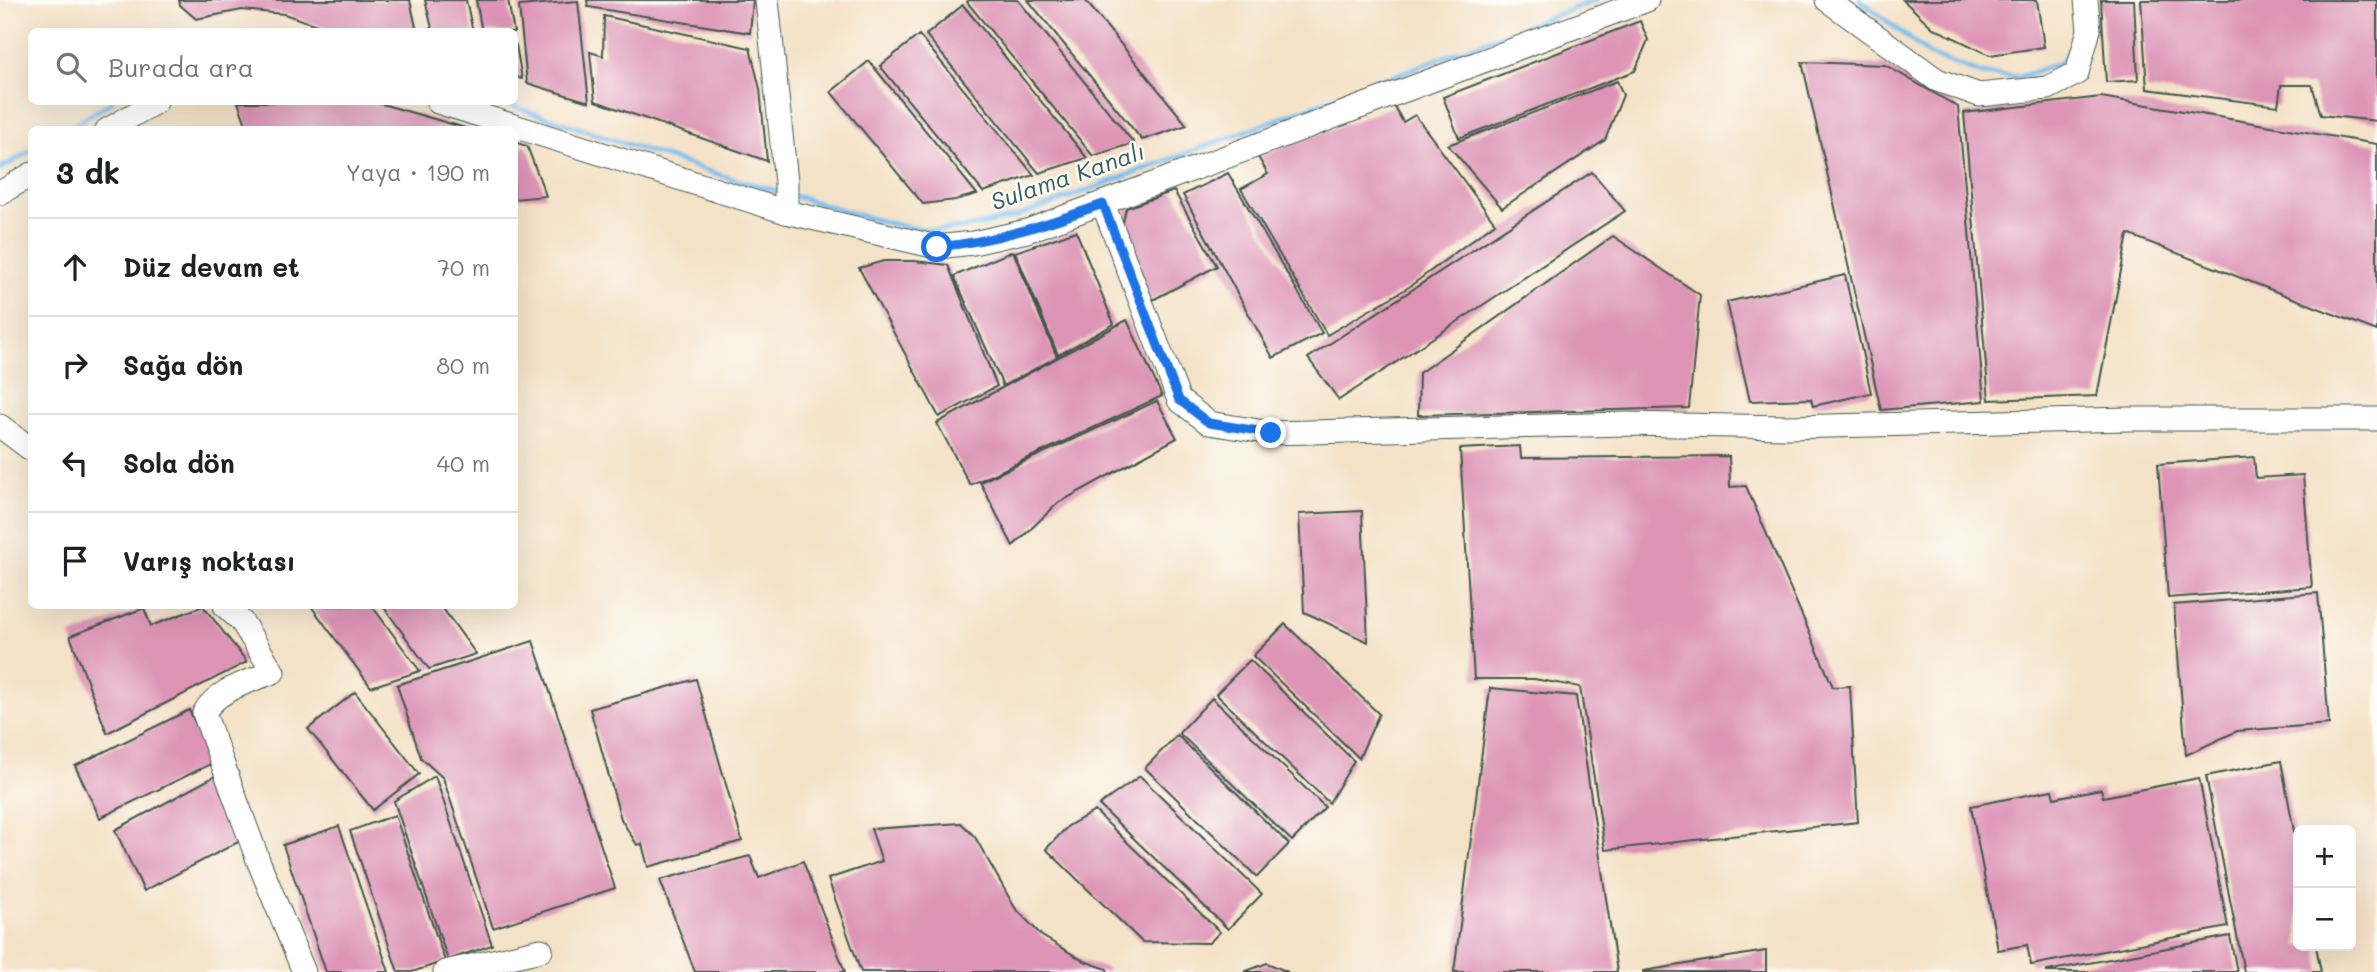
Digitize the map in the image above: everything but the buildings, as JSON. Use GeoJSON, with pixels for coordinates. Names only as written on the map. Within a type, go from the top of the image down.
{"type":"FeatureCollection","features":[{"type":"Feature","properties":{"kind":"street"},"geometry":{"type":"LineString","coordinates":[[767,0],[786,182],[786,212]]}},
{"type":"Feature","properties":{"kind":"street"},"geometry":{"type":"LineString","coordinates":[[518,127],[786,212],[937,247],[973,243],[1027,231],[1103,204],[1647,0]]}},
{"type":"Feature","properties":{"kind":"street"},"geometry":{"type":"LineString","coordinates":[[1827,0],[1937,80],[1979,95],[2048,88],[2077,73],[2089,30],[2086,0]]}},
{"type":"Feature","properties":{"kind":"street"},"geometry":{"type":"LineString","coordinates":[[114,126],[151,105]]}},
{"type":"Feature","properties":{"kind":"street"},"geometry":{"type":"LineString","coordinates":[[447,105],[514,126]]}},
{"type":"Feature","properties":{"kind":"street"},"geometry":{"type":"LineString","coordinates":[[0,193],[28,176]]}},
{"type":"Feature","properties":{"kind":"street"},"geometry":{"type":"LineString","coordinates":[[1103,204],[1179,400],[1209,423],[1271,433],[1626,424],[1786,427],[2130,419],[2377,419]]}},
{"type":"Feature","properties":{"kind":"street"},"geometry":{"type":"LineString","coordinates":[[0,426],[28,447]]}},
{"type":"Feature","properties":{"kind":"street"},"geometry":{"type":"LineString","coordinates":[[228,609],[242,622],[273,672],[228,690],[210,703],[204,713],[258,860],[304,972]]}},
{"type":"Feature","properties":{"kind":"street"},"geometry":{"type":"LineString","coordinates":[[445,972],[541,950]]}},
{"type":"Feature","properties":{"kind":"waterway","name":"Sulama Kanalı"},"geometry":{"type":"LineString","coordinates":[[794,196],[884,222],[920,229],[956,229],[1016,217],[1596,0]]}},
{"type":"Feature","properties":{"kind":"waterway","name":"Sulama Kanalı"},"geometry":{"type":"LineString","coordinates":[[1860,0],[1930,55],[1982,74],[2019,77],[2060,63],[2076,43]]}},
{"type":"Feature","properties":{"kind":"waterway","name":"Sulama Kanalı"},"geometry":{"type":"LineString","coordinates":[[73,126],[107,105]]}},
{"type":"Feature","properties":{"kind":"waterway","name":"Sulama Kanalı"},"geometry":{"type":"LineString","coordinates":[[509,105],[726,177],[781,192]]}},
{"type":"Feature","properties":{"kind":"waterway","name":"Sulama Kanalı"},"geometry":{"type":"LineString","coordinates":[[0,169],[28,152]]}},
{"type":"Feature","properties":{"kind":"route"},"geometry":{"type":"LineString","coordinates":[[937,247],[973,243],[1027,231],[1103,204],[1179,400],[1209,423],[1271,433]]}}]}
